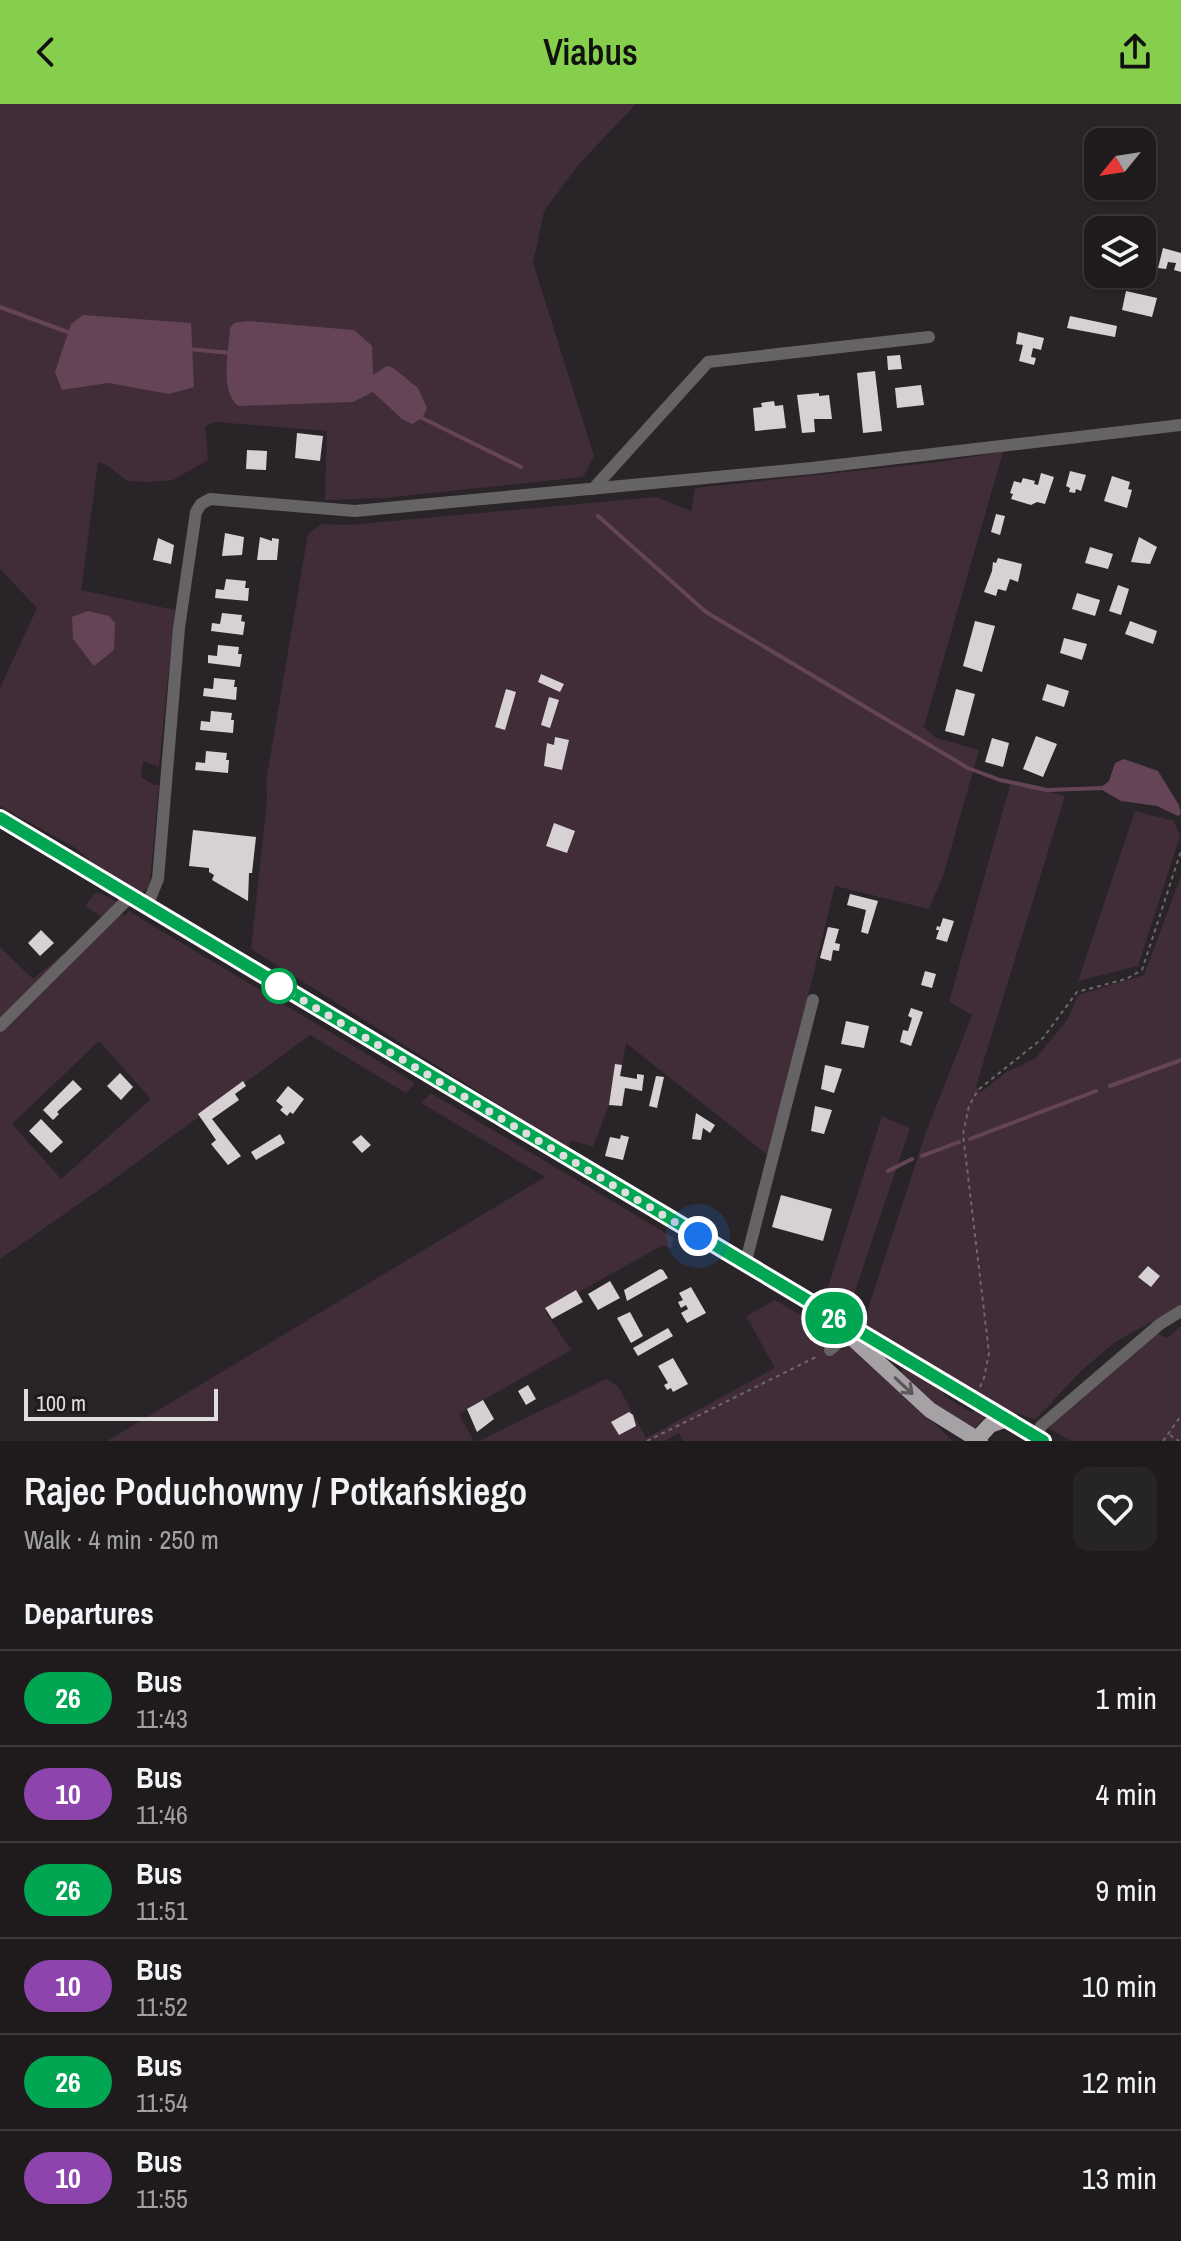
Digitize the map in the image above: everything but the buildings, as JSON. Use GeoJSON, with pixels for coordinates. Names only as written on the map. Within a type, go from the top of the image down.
{"type":"FeatureCollection","features":[{"type":"Feature","properties":{"kind":"main road"},"geometry":{"type":"LineString","coordinates":[[0,818],[847,1328],[1040,1439]]}},
{"type":"Feature","properties":{"kind":"main road"},"geometry":{"type":"LineString","coordinates":[[847,1328],[930,1410],[983,1437],[1007,1419]]}},
{"type":"Feature","properties":{"kind":"street"},"geometry":{"type":"LineString","coordinates":[[593,489],[708,362],[929,337]]}},
{"type":"Feature","properties":{"kind":"street"},"geometry":{"type":"LineString","coordinates":[[147,906],[158,879],[179,628],[196,512],[201,504],[210,499],[355,511],[812,468],[1181,425]]}},
{"type":"Feature","properties":{"kind":"street"},"geometry":{"type":"LineString","coordinates":[[0,1026],[131,896]]}},
{"type":"Feature","properties":{"kind":"street"},"geometry":{"type":"LineString","coordinates":[[745,1265],[813,1000]]}},
{"type":"Feature","properties":{"kind":"street"},"geometry":{"type":"LineString","coordinates":[[1040,1439],[1041,1426],[1160,1324],[1181,1311]]}},
{"type":"Feature","properties":{"kind":"street"},"geometry":{"type":"LineString","coordinates":[[830,1350],[847,1328]]}},
{"type":"Feature","properties":{"kind":"path"},"geometry":{"type":"LineString","coordinates":[[973,1398],[984,1378],[989,1353],[963,1134],[969,1106],[978,1090],[1043,1038],[1077,992],[1126,979],[1142,970],[1181,851]]}},
{"type":"Feature","properties":{"kind":"path"},"geometry":{"type":"LineString","coordinates":[[647,1441],[830,1350]]}},
{"type":"Feature","properties":{"kind":"path"},"geometry":{"type":"LineString","coordinates":[[1163,1441],[1181,1416]]}},
{"type":"Feature","properties":{"kind":"path"},"geometry":{"type":"LineString","coordinates":[[1168,1434],[1179,1441]]}},
{"type":"Feature","properties":{"kind":"shaded area"},"geometry":{"type":"Polygon","coordinates":[[[0,104],[636,104],[579,164],[544,211],[533,263],[594,456],[583,477],[384,498],[325,500],[327,431],[216,422],[205,426],[208,460],[173,480],[127,481],[98,462],[81,590],[175,610],[159,767],[143,761],[141,777],[159,785],[150,881],[148,888],[140,894],[97,867],[77,849],[0,806],[0,688],[37,608],[0,569],[0,104]],[[71,324],[65,344],[62,390],[109,383],[134,387],[71,324]]]}},
{"type":"Feature","properties":{"kind":"shaded area"},"geometry":{"type":"Polygon","coordinates":[[[83,315],[191,323],[194,387],[169,394],[109,383],[62,390],[55,372],[71,324],[83,315]]]}},
{"type":"Feature","properties":{"kind":"shaded area"},"geometry":{"type":"Polygon","coordinates":[[[247,321],[354,330],[372,346],[373,375],[387,366],[392,367],[418,388],[427,408],[422,418],[412,424],[402,419],[373,392],[353,402],[238,406],[232,399],[227,380],[230,328],[234,323],[247,321]]]}},
{"type":"Feature","properties":{"kind":"shaded area"},"geometry":{"type":"Polygon","coordinates":[[[1003,452],[924,727],[937,738],[979,750],[944,873],[929,909],[835,886],[769,1156],[626,1043],[621,1073],[593,1147],[571,1140],[568,1148],[251,949],[267,800],[266,781],[308,534],[322,524],[349,525],[656,497],[691,511],[695,488],[939,462],[1003,452]]]}},
{"type":"Feature","properties":{"kind":"shaded area"},"geometry":{"type":"Polygon","coordinates":[[[88,611],[109,616],[115,623],[114,650],[94,666],[73,639],[72,617],[88,611]]]}},
{"type":"Feature","properties":{"kind":"shaded area"},"geometry":{"type":"Polygon","coordinates":[[[1124,759],[1158,771],[1179,805],[1181,814],[1178,816],[1157,806],[1121,801],[1102,790],[1101,787],[1109,781],[1115,763],[1124,759]]]}},
{"type":"Feature","properties":{"kind":"shaded area"},"geometry":{"type":"Polygon","coordinates":[[[1011,782],[1065,796],[976,1086],[980,1093],[1005,1073],[1036,1058],[1067,1020],[1078,995],[1144,975],[1181,876],[1181,1306],[1115,1342],[1081,1371],[1035,1420],[1015,1412],[1011,1414],[866,1329],[865,1318],[925,1135],[972,1015],[949,1002],[1011,782]]]}},
{"type":"Feature","properties":{"kind":"shaded area"},"geometry":{"type":"Polygon","coordinates":[[[1135,811],[1174,821],[1180,836],[1138,966],[1078,981],[1135,811]]]}},
{"type":"Feature","properties":{"kind":"shaded area"},"geometry":{"type":"Polygon","coordinates":[[[100,893],[117,902],[116,912],[125,916],[129,911],[415,1083],[406,1093],[310,1035],[0,1259],[0,947],[33,979],[105,919],[85,906],[94,894],[100,893]],[[99,1041],[12,1124],[61,1179],[151,1099],[99,1041]]]}},
{"type":"Feature","properties":{"kind":"shaded area"},"geometry":{"type":"Polygon","coordinates":[[[431,1093],[674,1238],[671,1249],[663,1245],[545,1311],[571,1350],[459,1414],[474,1441],[107,1441],[545,1177],[421,1103],[431,1093]]]}},
{"type":"Feature","properties":{"kind":"shaded area"},"geometry":{"type":"Polygon","coordinates":[[[882,1116],[909,1128],[909,1131],[848,1312],[824,1300],[882,1116]]]}},
{"type":"Feature","properties":{"kind":"shaded area"},"geometry":{"type":"Polygon","coordinates":[[[775,1300],[832,1334],[828,1344],[831,1354],[850,1346],[953,1441],[683,1441],[679,1433],[665,1441],[479,1441],[606,1379],[618,1386],[646,1438],[775,1368],[746,1316],[775,1300]]]}},
{"type":"Feature","properties":{"kind":"shaded area"},"geometry":{"type":"Polygon","coordinates":[[[1181,1326],[1181,1441],[1071,1441],[1048,1428],[1154,1332],[1167,1338],[1181,1326]]]}},
{"type":"Feature","properties":{"kind":"shaded area"},"geometry":{"type":"Polygon","coordinates":[[[904,1367],[941,1388],[944,1396],[971,1412],[979,1410],[987,1415],[974,1429],[930,1403],[900,1373],[904,1367]]]}},
{"type":"Feature","properties":{"kind":"waterway"},"geometry":{"type":"LineString","coordinates":[[0,307],[73,334]]}},
{"type":"Feature","properties":{"kind":"waterway"},"geometry":{"type":"LineString","coordinates":[[188,349],[231,353]]}},
{"type":"Feature","properties":{"kind":"waterway"},"geometry":{"type":"LineString","coordinates":[[420,417],[521,467]]}},
{"type":"Feature","properties":{"kind":"waterway"},"geometry":{"type":"LineString","coordinates":[[598,516],[706,612],[968,768],[1000,780],[1047,790],[1104,788]]}},
{"type":"Feature","properties":{"kind":"waterway"},"geometry":{"type":"LineString","coordinates":[[1110,1086],[1181,1060]]}},
{"type":"Feature","properties":{"kind":"waterway"},"geometry":{"type":"LineString","coordinates":[[970,1139],[1096,1091]]}},
{"type":"Feature","properties":{"kind":"waterway"},"geometry":{"type":"LineString","coordinates":[[922,1156],[959,1142]]}},
{"type":"Feature","properties":{"kind":"waterway"},"geometry":{"type":"LineString","coordinates":[[888,1171],[912,1159]]}},
{"type":"Feature","properties":{"kind":"bus line","name":"26"},"geometry":{"type":"LineString","coordinates":[[0,818],[1043,1441]]}},
{"type":"Feature","properties":{"kind":"route"},"geometry":{"type":"LineString","coordinates":[[279,986],[698,1236]]}}]}
